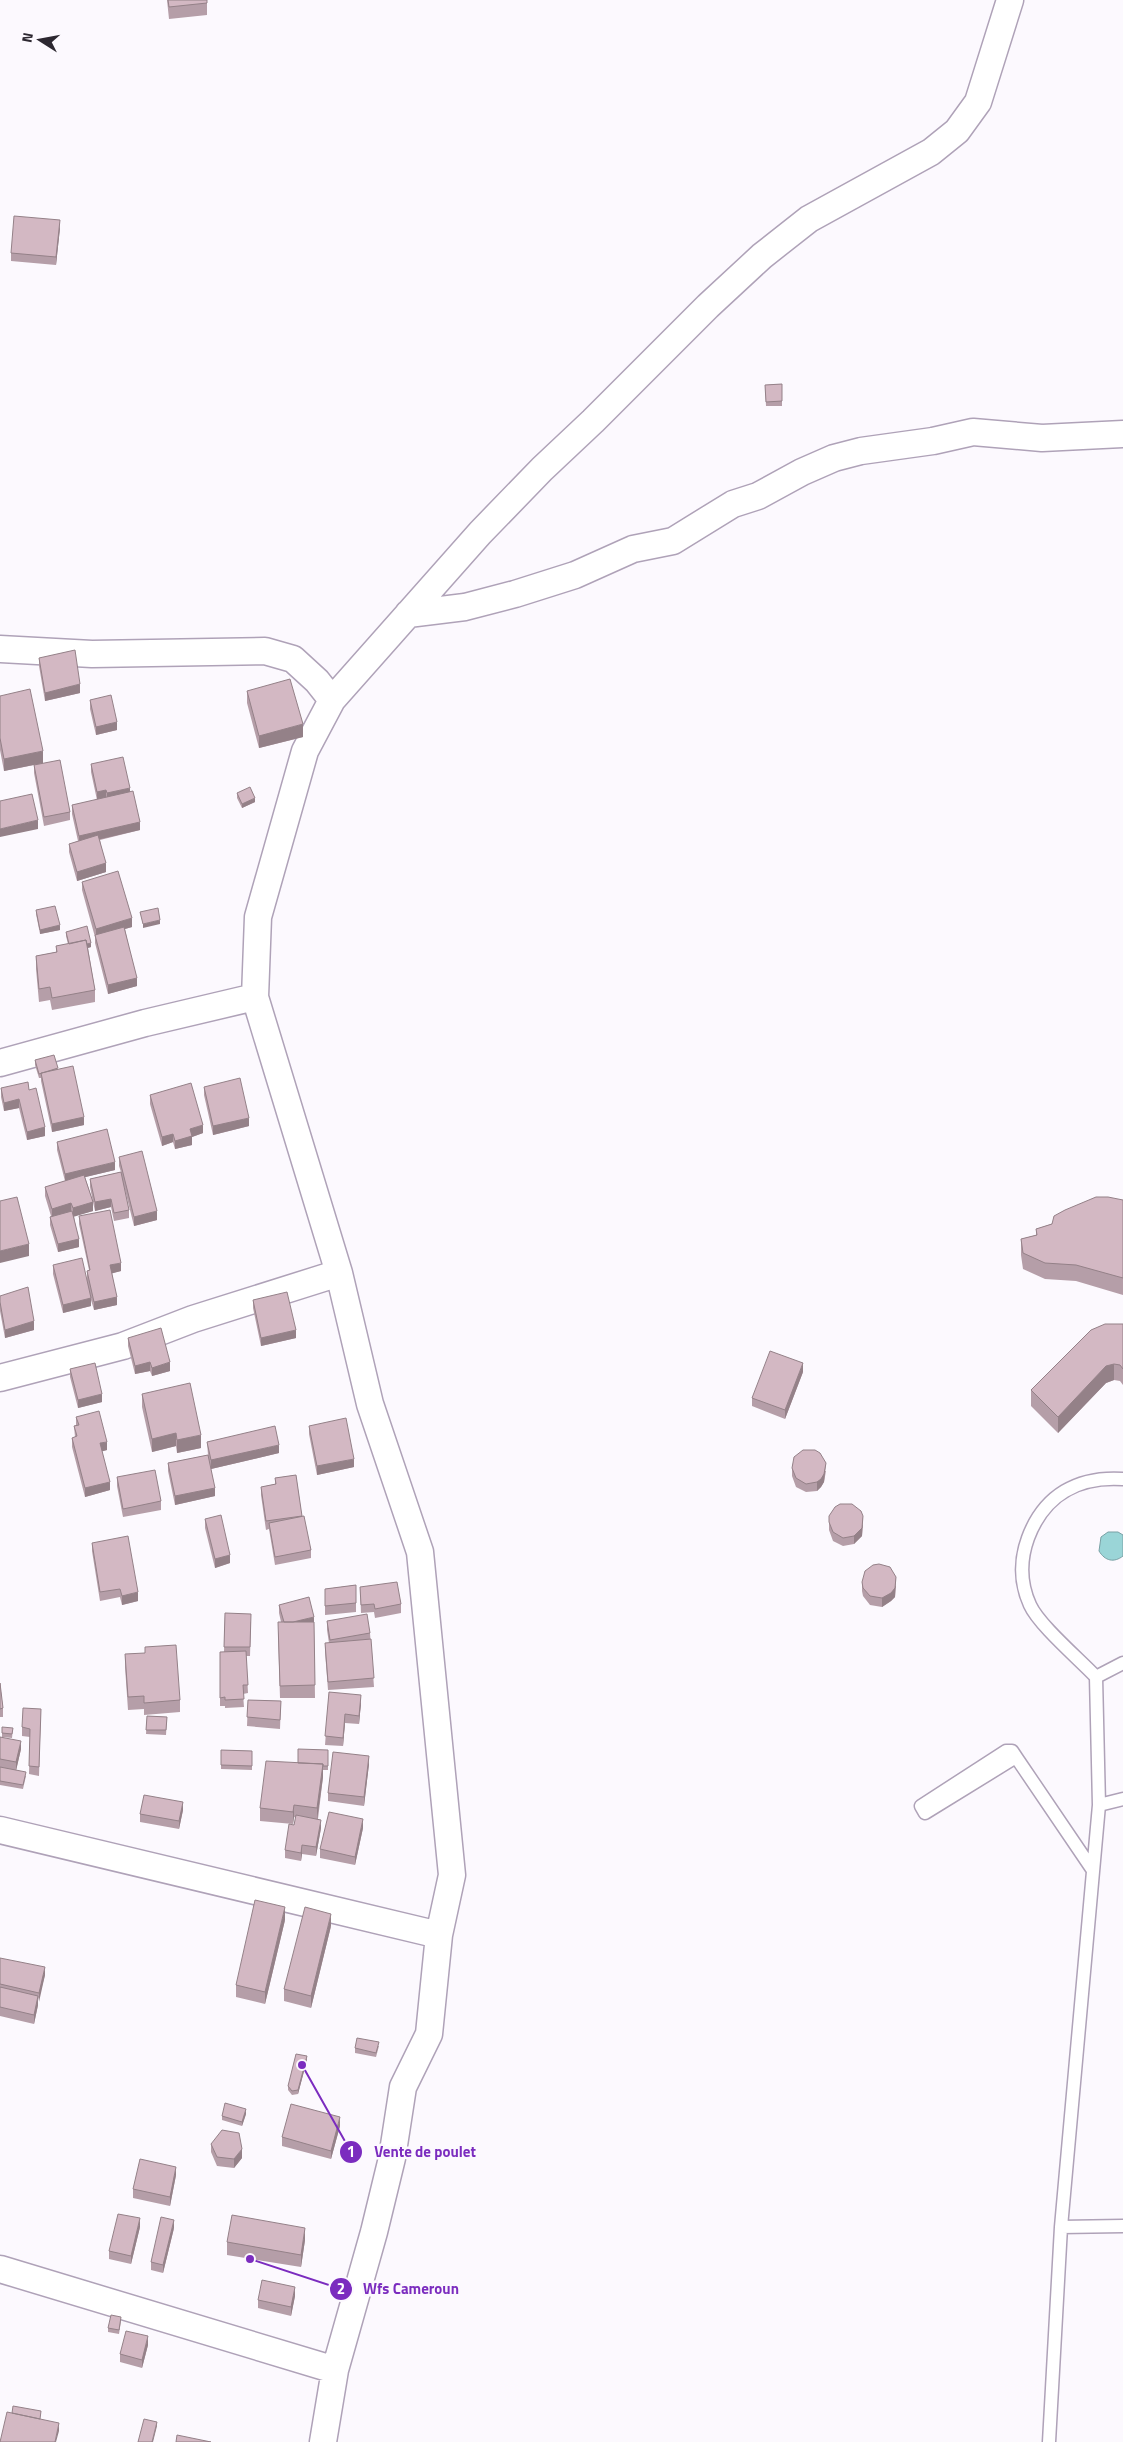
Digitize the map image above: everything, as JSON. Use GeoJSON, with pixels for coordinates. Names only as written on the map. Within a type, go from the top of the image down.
{"type":"FeatureCollection","features":[{"type":"Feature","properties":{"kind":"street"},"geometry":{"type":"LineString","coordinates":[[323,2442],[335,2370],[374,2232],[392,2158],[403,2086],[429,2034],[439,1936],[452,1875],[420,1552],[370,1404],[339,1273],[255,997],[258,917],[305,751],[332,700],[480,533],[542,469],[708,306],[762,256],[809,219],[931,152],[957,131],[978,102],[1010,0]]}},
{"type":"Feature","properties":{"kind":"street"},"geometry":{"type":"LineString","coordinates":[[408,614],[465,607],[515,594],[576,575],[634,549],[673,541],[733,504],[758,496],[802,472],[834,458],[861,451],[933,441],[974,432],[1042,438],[1123,434]]}},
{"type":"Feature","properties":{"kind":"street"},"geometry":{"type":"LineString","coordinates":[[0,649],[92,654],[265,651],[293,659],[317,681],[332,700]]}},
{"type":"Feature","properties":{"kind":"street"},"geometry":{"type":"LineString","coordinates":[[0,1063],[146,1023],[255,997]]}},
{"type":"Feature","properties":{"kind":"street"},"geometry":{"type":"LineString","coordinates":[[0,1378],[123,1346],[193,1319],[339,1273]]}},
{"type":"Feature","properties":{"kind":"street"},"geometry":{"type":"LineString","coordinates":[[0,1830],[439,1936]]}},
{"type":"Feature","properties":{"kind":"street"},"geometry":{"type":"LineString","coordinates":[[0,2269],[335,2370]]}},
{"type":"Feature","properties":{"kind":"lane"},"geometry":{"type":"LineString","coordinates":[[1049,2442],[1061,2227],[1099,1806],[1096,1677],[1036,1618],[1024,1589],[1023,1552],[1034,1521],[1045,1507],[1058,1496],[1090,1481],[1107,1478],[1123,1479]]}},
{"type":"Feature","properties":{"kind":"lane"},"geometry":{"type":"LineString","coordinates":[[1096,1677],[1123,1663]]}},
{"type":"Feature","properties":{"kind":"lane"},"geometry":{"type":"LineString","coordinates":[[1016,1758],[925,1813],[921,1806],[1006,1751],[1012,1751],[1092,1869]]}},
{"type":"Feature","properties":{"kind":"lane"},"geometry":{"type":"LineString","coordinates":[[1099,1806],[1123,1798]]}},
{"type":"Feature","properties":{"kind":"lane"},"geometry":{"type":"LineString","coordinates":[[1061,2227],[1123,2226]]}},
{"type":"Feature","properties":{"kind":"water"},"geometry":{"type":"Polygon","coordinates":[[[1108,1532],[1118,1532],[1123,1535],[1123,1556],[1116,1560],[1107,1559],[1099,1551],[1101,1537],[1108,1532]]]}},
{"type":"Feature","properties":{"kind":"building"},"geometry":{"type":"Polygon","coordinates":[[[168,0],[207,0],[207,3],[169,7],[168,0]]]}},
{"type":"Feature","properties":{"kind":"building"},"geometry":{"type":"Polygon","coordinates":[[[14,216],[60,220],[56,257],[11,253],[14,216]]]}},
{"type":"Feature","properties":{"kind":"building"},"geometry":{"type":"Polygon","coordinates":[[[782,384],[782,401],[766,402],[765,385],[782,384]]]}},
{"type":"Feature","properties":{"kind":"building"},"geometry":{"type":"Polygon","coordinates":[[[75,650],[80,684],[45,693],[39,658],[75,650]]]}},
{"type":"Feature","properties":{"kind":"building"},"geometry":{"type":"Polygon","coordinates":[[[290,679],[303,724],[259,736],[247,691],[290,679]]]}},
{"type":"Feature","properties":{"kind":"building"},"geometry":{"type":"Polygon","coordinates":[[[30,689],[43,751],[4,759],[0,738],[0,696],[30,689]]]}},
{"type":"Feature","properties":{"kind":"building"},"geometry":{"type":"Polygon","coordinates":[[[111,695],[117,722],[96,727],[90,700],[111,695]]]}},
{"type":"Feature","properties":{"kind":"building"},"geometry":{"type":"Polygon","coordinates":[[[123,757],[130,788],[107,793],[106,790],[97,792],[91,764],[123,757]]]}},
{"type":"Feature","properties":{"kind":"building"},"geometry":{"type":"Polygon","coordinates":[[[60,760],[70,812],[44,817],[34,765],[60,760]]]}},
{"type":"Feature","properties":{"kind":"building"},"geometry":{"type":"Polygon","coordinates":[[[250,787],[255,798],[242,804],[237,793],[250,787]]]}},
{"type":"Feature","properties":{"kind":"building"},"geometry":{"type":"Polygon","coordinates":[[[133,791],[140,822],[79,836],[72,805],[133,791]]]}},
{"type":"Feature","properties":{"kind":"building"},"geometry":{"type":"Polygon","coordinates":[[[32,794],[38,820],[0,829],[0,801],[32,794]]]}},
{"type":"Feature","properties":{"kind":"building"},"geometry":{"type":"Polygon","coordinates":[[[98,835],[106,863],[77,872],[69,844],[98,835]]]}},
{"type":"Feature","properties":{"kind":"building"},"geometry":{"type":"Polygon","coordinates":[[[118,871],[132,918],[96,929],[82,882],[118,871]]]}},
{"type":"Feature","properties":{"kind":"building"},"geometry":{"type":"Polygon","coordinates":[[[55,906],[60,925],[40,930],[36,910],[55,906]]]}},
{"type":"Feature","properties":{"kind":"building"},"geometry":{"type":"Polygon","coordinates":[[[158,908],[160,920],[143,924],[140,912],[158,908]]]}},
{"type":"Feature","properties":{"kind":"building"},"geometry":{"type":"Polygon","coordinates":[[[87,926],[91,943],[87,944],[86,940],[69,944],[66,932],[87,926]]]}},
{"type":"Feature","properties":{"kind":"building"},"geometry":{"type":"Polygon","coordinates":[[[124,927],[137,978],[108,985],[95,935],[124,927]]]}},
{"type":"Feature","properties":{"kind":"building"},"geometry":{"type":"Polygon","coordinates":[[[86,940],[95,990],[52,998],[50,987],[39,989],[36,956],[57,952],[56,946],[86,940]]]}},
{"type":"Feature","properties":{"kind":"building"},"geometry":{"type":"Polygon","coordinates":[[[54,1055],[58,1068],[39,1074],[35,1060],[54,1055]]]}},
{"type":"Feature","properties":{"kind":"building"},"geometry":{"type":"Polygon","coordinates":[[[73,1066],[84,1117],[52,1124],[41,1073],[73,1066]]]}},
{"type":"Feature","properties":{"kind":"building"},"geometry":{"type":"Polygon","coordinates":[[[240,1078],[249,1118],[213,1126],[204,1087],[240,1078]]]}},
{"type":"Feature","properties":{"kind":"building"},"geometry":{"type":"Polygon","coordinates":[[[28,1082],[29,1090],[36,1088],[45,1127],[27,1132],[19,1099],[4,1103],[1,1088],[28,1082]]]}},
{"type":"Feature","properties":{"kind":"building"},"geometry":{"type":"Polygon","coordinates":[[[191,1083],[203,1125],[190,1129],[192,1136],[175,1141],[173,1134],[162,1137],[150,1095],[191,1083]]]}},
{"type":"Feature","properties":{"kind":"building"},"geometry":{"type":"Polygon","coordinates":[[[107,1129],[115,1162],[65,1174],[57,1142],[107,1129]]]}},
{"type":"Feature","properties":{"kind":"building"},"geometry":{"type":"Polygon","coordinates":[[[142,1151],[157,1211],[134,1217],[119,1157],[142,1151]]]}},
{"type":"Feature","properties":{"kind":"building"},"geometry":{"type":"Polygon","coordinates":[[[121,1172],[129,1210],[114,1213],[111,1199],[95,1202],[90,1179],[121,1172]]]}},
{"type":"Feature","properties":{"kind":"building"},"geometry":{"type":"Polygon","coordinates":[[[84,1175],[93,1202],[73,1208],[71,1203],[52,1209],[45,1187],[84,1175]]]}},
{"type":"Feature","properties":{"kind":"building"},"geometry":{"type":"Polygon","coordinates":[[[17,1197],[29,1244],[0,1251],[0,1201],[17,1197]]]}},
{"type":"Feature","properties":{"kind":"building"},"geometry":{"type":"Polygon","coordinates":[[[1096,1197],[1123,1200],[1123,1278],[1076,1265],[1045,1263],[1023,1253],[1021,1239],[1037,1235],[1036,1229],[1052,1224],[1054,1216],[1096,1197]]]}},
{"type":"Feature","properties":{"kind":"building"},"geometry":{"type":"Polygon","coordinates":[[[110,1210],[121,1263],[110,1265],[117,1297],[94,1302],[87,1271],[90,1270],[79,1216],[110,1210]]]}},
{"type":"Feature","properties":{"kind":"building"},"geometry":{"type":"Polygon","coordinates":[[[72,1211],[79,1239],[58,1244],[50,1217],[72,1211]]]}},
{"type":"Feature","properties":{"kind":"building"},"geometry":{"type":"Polygon","coordinates":[[[82,1258],[91,1298],[63,1305],[53,1265],[82,1258]]]}},
{"type":"Feature","properties":{"kind":"building"},"geometry":{"type":"Polygon","coordinates":[[[28,1287],[34,1321],[5,1330],[0,1296],[28,1287]]]}},
{"type":"Feature","properties":{"kind":"building"},"geometry":{"type":"Polygon","coordinates":[[[287,1292],[296,1330],[261,1338],[253,1300],[287,1292]]]}},
{"type":"Feature","properties":{"kind":"building"},"geometry":{"type":"Polygon","coordinates":[[[1105,1324],[1123,1324],[1123,1369],[1120,1365],[1106,1366],[1058,1417],[1031,1390],[1091,1330],[1105,1324]]]}},
{"type":"Feature","properties":{"kind":"building"},"geometry":{"type":"Polygon","coordinates":[[[161,1328],[170,1362],[152,1368],[150,1362],[135,1366],[128,1338],[161,1328]]]}},
{"type":"Feature","properties":{"kind":"building"},"geometry":{"type":"Polygon","coordinates":[[[770,1351],[803,1363],[785,1410],[752,1398],[770,1351]]]}},
{"type":"Feature","properties":{"kind":"building"},"geometry":{"type":"Polygon","coordinates":[[[95,1363],[102,1394],[78,1400],[70,1369],[95,1363]]]}},
{"type":"Feature","properties":{"kind":"building"},"geometry":{"type":"Polygon","coordinates":[[[190,1383],[201,1435],[177,1440],[176,1433],[152,1439],[142,1394],[190,1383]]]}},
{"type":"Feature","properties":{"kind":"building"},"geometry":{"type":"Polygon","coordinates":[[[99,1411],[107,1442],[100,1443],[110,1482],[85,1488],[72,1438],[77,1436],[74,1426],[79,1425],[76,1417],[99,1411]]]}},
{"type":"Feature","properties":{"kind":"building"},"geometry":{"type":"Polygon","coordinates":[[[346,1418],[354,1459],[317,1466],[309,1426],[346,1418]]]}},
{"type":"Feature","properties":{"kind":"building"},"geometry":{"type":"Polygon","coordinates":[[[275,1426],[279,1445],[211,1460],[207,1442],[275,1426]]]}},
{"type":"Feature","properties":{"kind":"building"},"geometry":{"type":"Polygon","coordinates":[[[803,1450],[815,1450],[820,1453],[826,1463],[824,1474],[817,1482],[806,1484],[796,1478],[792,1468],[794,1457],[803,1450]]]}},
{"type":"Feature","properties":{"kind":"building"},"geometry":{"type":"Polygon","coordinates":[[[208,1455],[215,1488],[175,1496],[168,1463],[208,1455]]]}},
{"type":"Feature","properties":{"kind":"building"},"geometry":{"type":"Polygon","coordinates":[[[155,1470],[161,1501],[123,1509],[117,1477],[155,1470]]]}},
{"type":"Feature","properties":{"kind":"building"},"geometry":{"type":"Polygon","coordinates":[[[296,1475],[302,1516],[266,1521],[261,1487],[276,1484],[275,1478],[296,1475]]]}},
{"type":"Feature","properties":{"kind":"building"},"geometry":{"type":"Polygon","coordinates":[[[840,1504],[852,1504],[861,1511],[863,1516],[862,1528],[854,1536],[843,1538],[833,1532],[829,1516],[835,1507],[840,1504]]]}},
{"type":"Feature","properties":{"kind":"building"},"geometry":{"type":"Polygon","coordinates":[[[221,1515],[230,1555],[215,1559],[205,1519],[221,1515]]]}},
{"type":"Feature","properties":{"kind":"building"},"geometry":{"type":"Polygon","coordinates":[[[304,1516],[311,1550],[275,1557],[269,1523],[304,1516]]]}},
{"type":"Feature","properties":{"kind":"building"},"geometry":{"type":"Polygon","coordinates":[[[128,1536],[138,1592],[122,1596],[120,1589],[100,1592],[92,1543],[128,1536]]]}},
{"type":"Feature","properties":{"kind":"building"},"geometry":{"type":"Polygon","coordinates":[[[879,1564],[890,1567],[896,1577],[895,1588],[891,1593],[882,1598],[870,1596],[863,1588],[862,1582],[865,1571],[873,1565],[879,1564]]]}},
{"type":"Feature","properties":{"kind":"building"},"geometry":{"type":"Polygon","coordinates":[[[397,1582],[401,1604],[375,1609],[374,1604],[361,1605],[360,1587],[397,1582]]]}},
{"type":"Feature","properties":{"kind":"building"},"geometry":{"type":"Polygon","coordinates":[[[356,1585],[356,1603],[325,1606],[325,1589],[356,1585]]]}},
{"type":"Feature","properties":{"kind":"building"},"geometry":{"type":"Polygon","coordinates":[[[309,1597],[314,1617],[284,1622],[279,1605],[309,1597]]]}},
{"type":"Feature","properties":{"kind":"building"},"geometry":{"type":"Polygon","coordinates":[[[225,1613],[251,1614],[250,1647],[224,1647],[225,1613]]]}},
{"type":"Feature","properties":{"kind":"building"},"geometry":{"type":"Polygon","coordinates":[[[367,1614],[370,1633],[330,1640],[327,1621],[367,1614]]]}},
{"type":"Feature","properties":{"kind":"building"},"geometry":{"type":"Polygon","coordinates":[[[278,1622],[314,1622],[315,1685],[280,1686],[278,1622]]]}},
{"type":"Feature","properties":{"kind":"building"},"geometry":{"type":"Polygon","coordinates":[[[371,1639],[374,1678],[328,1682],[325,1643],[371,1639]]]}},
{"type":"Feature","properties":{"kind":"building"},"geometry":{"type":"Polygon","coordinates":[[[176,1645],[180,1700],[144,1703],[144,1696],[128,1697],[125,1654],[145,1653],[145,1647],[176,1645]]]}},
{"type":"Feature","properties":{"kind":"building"},"geometry":{"type":"Polygon","coordinates":[[[246,1651],[248,1685],[243,1685],[244,1699],[225,1700],[225,1697],[220,1698],[220,1652],[246,1651]]]}},
{"type":"Feature","properties":{"kind":"building"},"geometry":{"type":"Polygon","coordinates":[[[0,1683],[3,1708],[0,1709],[0,1683]]]}},
{"type":"Feature","properties":{"kind":"building"},"geometry":{"type":"Polygon","coordinates":[[[329,1692],[361,1695],[359,1716],[345,1714],[343,1738],[325,1736],[329,1692]]]}},
{"type":"Feature","properties":{"kind":"building"},"geometry":{"type":"Polygon","coordinates":[[[248,1700],[281,1701],[280,1720],[247,1717],[248,1700]]]}},
{"type":"Feature","properties":{"kind":"building"},"geometry":{"type":"Polygon","coordinates":[[[23,1708],[41,1709],[39,1767],[29,1766],[30,1729],[22,1727],[23,1708]]]}},
{"type":"Feature","properties":{"kind":"building"},"geometry":{"type":"Polygon","coordinates":[[[147,1716],[167,1717],[166,1730],[146,1730],[147,1716]]]}},
{"type":"Feature","properties":{"kind":"building"},"geometry":{"type":"Polygon","coordinates":[[[2,1727],[13,1728],[12,1734],[2,1733],[2,1727]]]}},
{"type":"Feature","properties":{"kind":"building"},"geometry":{"type":"Polygon","coordinates":[[[0,1737],[21,1741],[16,1762],[0,1759],[0,1737]]]}},
{"type":"Feature","properties":{"kind":"building"},"geometry":{"type":"Polygon","coordinates":[[[298,1749],[328,1750],[328,1766],[298,1763],[298,1749]]]}},
{"type":"Feature","properties":{"kind":"building"},"geometry":{"type":"Polygon","coordinates":[[[221,1750],[252,1751],[252,1766],[221,1765],[221,1750]]]}},
{"type":"Feature","properties":{"kind":"building"},"geometry":{"type":"Polygon","coordinates":[[[333,1752],[369,1756],[364,1797],[328,1793],[333,1752]]]}},
{"type":"Feature","properties":{"kind":"building"},"geometry":{"type":"Polygon","coordinates":[[[266,1761],[323,1764],[317,1808],[294,1805],[293,1812],[260,1808],[266,1761]]]}},
{"type":"Feature","properties":{"kind":"building"},"geometry":{"type":"Polygon","coordinates":[[[0,1767],[26,1772],[23,1785],[0,1781],[0,1767]]]}},
{"type":"Feature","properties":{"kind":"building"},"geometry":{"type":"Polygon","coordinates":[[[144,1795],[183,1802],[179,1821],[140,1814],[144,1795]]]}},
{"type":"Feature","properties":{"kind":"building"},"geometry":{"type":"Polygon","coordinates":[[[329,1812],[363,1819],[355,1857],[320,1849],[329,1812]]]}},
{"type":"Feature","properties":{"kind":"building"},"geometry":{"type":"Polygon","coordinates":[[[296,1815],[321,1820],[316,1847],[302,1845],[301,1853],[285,1850],[289,1824],[294,1825],[296,1815]]]}},
{"type":"Feature","properties":{"kind":"building"},"geometry":{"type":"Polygon","coordinates":[[[255,1900],[285,1907],[265,1992],[236,1985],[255,1900]]]}},
{"type":"Feature","properties":{"kind":"building"},"geometry":{"type":"Polygon","coordinates":[[[305,1907],[331,1914],[311,1996],[284,1989],[305,1907]]]}},
{"type":"Feature","properties":{"kind":"building"},"geometry":{"type":"Polygon","coordinates":[[[0,1958],[45,1967],[39,1993],[0,1984],[0,1958]]]}},
{"type":"Feature","properties":{"kind":"building"},"geometry":{"type":"Polygon","coordinates":[[[0,1987],[38,1996],[34,2015],[0,2007],[0,1987]]]}},
{"type":"Feature","properties":{"kind":"building"},"geometry":{"type":"Polygon","coordinates":[[[357,2038],[379,2042],[376,2053],[355,2048],[357,2038]]]}},
{"type":"Feature","properties":{"kind":"building"},"geometry":{"type":"Polygon","coordinates":[[[296,2054],[307,2056],[298,2090],[292,2091],[288,2086],[296,2054]]]}},
{"type":"Feature","properties":{"kind":"building"},"geometry":{"type":"Polygon","coordinates":[[[225,2103],[246,2109],[242,2122],[222,2116],[225,2103]]]}},
{"type":"Feature","properties":{"kind":"building"},"geometry":{"type":"Polygon","coordinates":[[[291,2104],[340,2117],[331,2151],[282,2137],[291,2104]]]}},
{"type":"Feature","properties":{"kind":"building"},"geometry":{"type":"Polygon","coordinates":[[[222,2130],[239,2133],[242,2149],[234,2159],[217,2157],[211,2144],[222,2130]]]}},
{"type":"Feature","properties":{"kind":"building"},"geometry":{"type":"Polygon","coordinates":[[[140,2159],[176,2167],[170,2197],[133,2189],[140,2159]]]}},
{"type":"Feature","properties":{"kind":"building"},"geometry":{"type":"Polygon","coordinates":[[[118,2214],[140,2218],[131,2256],[109,2251],[118,2214]]]}},
{"type":"Feature","properties":{"kind":"building"},"geometry":{"type":"Polygon","coordinates":[[[232,2215],[305,2228],[301,2255],[227,2242],[232,2215]]]}},
{"type":"Feature","properties":{"kind":"building"},"geometry":{"type":"Polygon","coordinates":[[[161,2217],[174,2220],[163,2265],[151,2262],[161,2217]]]}},
{"type":"Feature","properties":{"kind":"building"},"geometry":{"type":"Polygon","coordinates":[[[262,2280],[295,2287],[291,2307],[258,2300],[262,2280]]]}},
{"type":"Feature","properties":{"kind":"building"},"geometry":{"type":"Polygon","coordinates":[[[111,2315],[121,2317],[119,2330],[108,2328],[111,2315]]]}},
{"type":"Feature","properties":{"kind":"building"},"geometry":{"type":"Polygon","coordinates":[[[126,2331],[148,2336],[142,2360],[120,2354],[126,2331]]]}},
{"type":"Feature","properties":{"kind":"building"},"geometry":{"type":"Polygon","coordinates":[[[13,2406],[41,2411],[40,2419],[12,2413],[13,2406]]]}},
{"type":"Feature","properties":{"kind":"building"},"geometry":{"type":"Polygon","coordinates":[[[7,2412],[59,2423],[55,2442],[0,2442],[7,2412]]]}},
{"type":"Feature","properties":{"kind":"building"},"geometry":{"type":"Polygon","coordinates":[[[144,2419],[157,2422],[152,2442],[138,2442],[144,2419]]]}},
{"type":"Feature","properties":{"kind":"building"},"geometry":{"type":"Polygon","coordinates":[[[177,2435],[211,2442],[176,2442],[177,2435]]]}},
{"type":"Feature","properties":{"kind":"place","name":"Vente de poulet"},"geometry":{"type":"Point","coordinates":[302,2065]}},
{"type":"Feature","properties":{"kind":"place","name":"Wfs Cameroun"},"geometry":{"type":"Point","coordinates":[250,2259]}}]}
